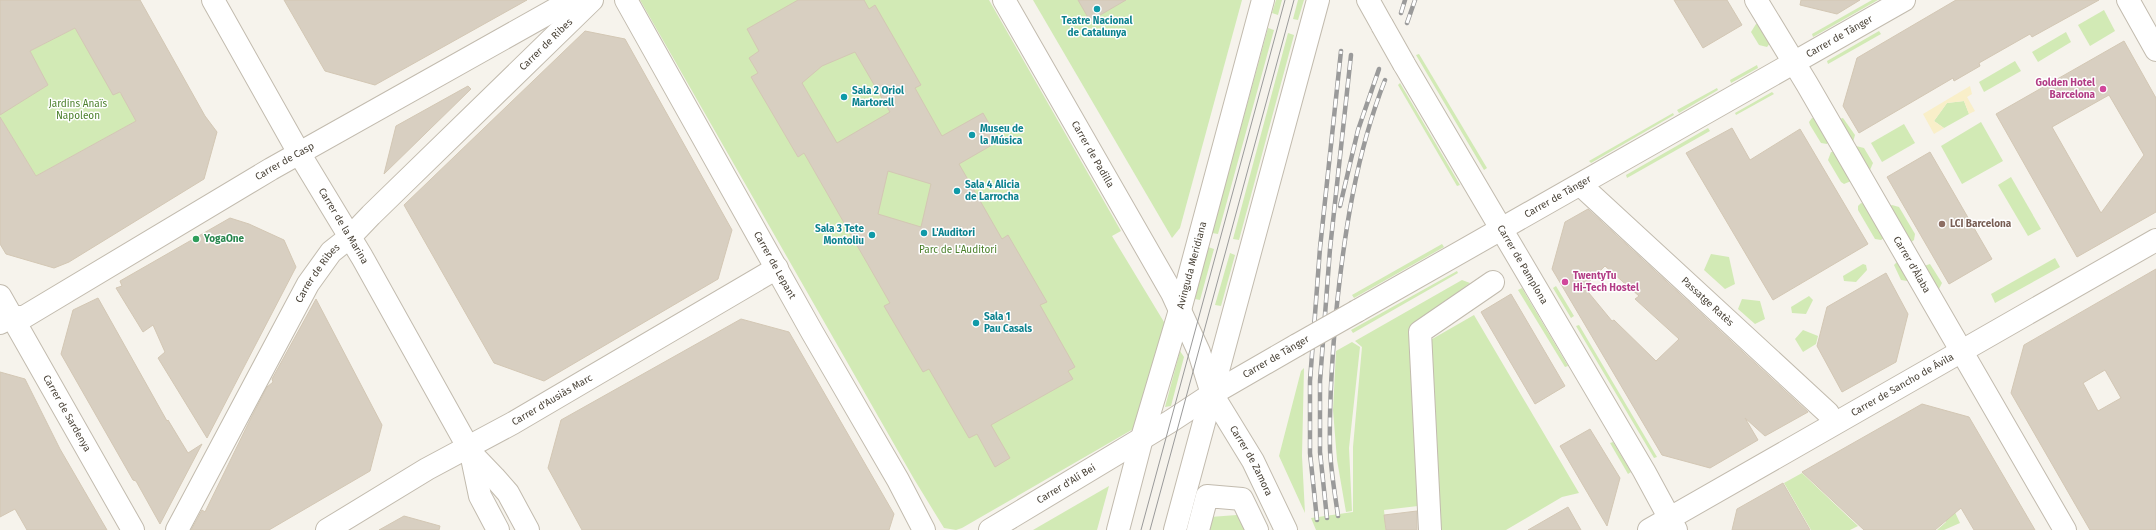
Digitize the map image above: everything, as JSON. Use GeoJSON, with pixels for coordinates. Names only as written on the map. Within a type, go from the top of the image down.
{"type":"FeatureCollection","features":[{"type":"Feature","properties":{"kind":"street","name":"Carrer de la Marina"},"geometry":{"type":"LineString","coordinates":[[213,0],[299,153],[350,237],[469,450],[508,493],[528,530]]}},
{"type":"Feature","properties":{"kind":"street","name":"Carrer de Casp"},"geometry":{"type":"LineString","coordinates":[[6,320],[24,317],[299,153],[572,0]]}},
{"type":"Feature","properties":{"kind":"street","name":"Carrer de Ribes"},"geometry":{"type":"LineString","coordinates":[[177,530],[308,284],[331,252],[350,237],[592,0]]}},
{"type":"Feature","properties":{"kind":"street","name":"Carrer de Lepant"},"geometry":{"type":"LineString","coordinates":[[626,0],[898,480],[924,530]]}},
{"type":"Feature","properties":{"kind":"street","name":"Carrer de Padilla"},"geometry":{"type":"LineString","coordinates":[[1004,0],[1165,280],[1180,310],[1205,370],[1212,394]]}},
{"type":"Feature","properties":{"kind":"street","name":"Avinguda Meridiana"},"geometry":{"type":"LineString","coordinates":[[1118,530],[1142,438],[1180,310],[1263,0]]}},
{"type":"Feature","properties":{"kind":"street"},"geometry":{"type":"LineString","coordinates":[[1175,530],[1318,0]]}},
{"type":"Feature","properties":{"kind":"street","name":"Carrer de Pamplona"},"geometry":{"type":"LineString","coordinates":[[1368,0],[1404,64],[1644,471],[1672,524]]}},
{"type":"Feature","properties":{"kind":"street","name":"Carrer d'Àlaba"},"geometry":{"type":"LineString","coordinates":[[1756,0],[2065,530]]}},
{"type":"Feature","properties":{"kind":"street","name":"Carrer de Tànger"},"geometry":{"type":"LineString","coordinates":[[1142,438],[1212,394],[1297,345],[1904,0]]}},
{"type":"Feature","properties":{"kind":"street"},"geometry":{"type":"LineString","coordinates":[[2128,0],[2156,50]]}},
{"type":"Feature","properties":{"kind":"street","name":"Passatge Ratès"},"geometry":{"type":"LineString","coordinates":[[1586,190],[1828,413]]}},
{"type":"Feature","properties":{"kind":"street","name":"Carrer de Sancho de Ávila"},"geometry":{"type":"LineString","coordinates":[[1649,530],[1672,524],[1961,352],[2156,240]]}},
{"type":"Feature","properties":{"kind":"street","name":"Carrer d'Ausiàs Marc"},"geometry":{"type":"LineString","coordinates":[[327,530],[427,469],[469,450],[777,268]]}},
{"type":"Feature","properties":{"kind":"street"},"geometry":{"type":"LineString","coordinates":[[1430,530],[1420,332],[1493,282]]}},
{"type":"Feature","properties":{"kind":"street","name":"Carrer de Sardenya"},"geometry":{"type":"LineString","coordinates":[[0,296],[6,320],[133,530]]}},
{"type":"Feature","properties":{"kind":"street","name":"Carrer de Zamora"},"geometry":{"type":"LineString","coordinates":[[1212,394],[1252,461],[1286,530]]}},
{"type":"Feature","properties":{"kind":"street","name":"Carrer d'Alí Bei"},"geometry":{"type":"LineString","coordinates":[[990,530],[1142,438]]}},
{"type":"Feature","properties":{"kind":"street","name":"Carrer de la Marina"},"geometry":{"type":"LineString","coordinates":[[469,450],[480,496],[498,530]]}},
{"type":"Feature","properties":{"kind":"street"},"geometry":{"type":"LineString","coordinates":[[1198,530],[1207,496],[1242,499],[1257,530]]}},
{"type":"Feature","properties":{"kind":"green space","name":"Parc de L'Auditori"},"geometry":{"type":"Polygon","coordinates":[[[640,0],[989,0],[1121,231],[1112,236],[1164,322],[1165,330],[1135,428],[962,528],[956,530],[944,528],[914,479],[640,0]]]}},
{"type":"Feature","properties":{"kind":"green space"},"geometry":{"type":"Polygon","coordinates":[[[1033,0],[1242,0],[1180,228],[1172,238],[1033,0]]]}},
{"type":"Feature","properties":{"kind":"green space"},"geometry":{"type":"Polygon","coordinates":[[[1276,0],[1282,0],[1278,15],[1272,13],[1276,0]]]}},
{"type":"Feature","properties":{"kind":"green space"},"geometry":{"type":"Polygon","coordinates":[[[1298,0],[1304,0],[1298,20],[1293,19],[1298,0]]]}},
{"type":"Feature","properties":{"kind":"green space"},"geometry":{"type":"Polygon","coordinates":[[[1872,0],[1878,0],[1813,37],[1812,34],[1872,0]]]}},
{"type":"Feature","properties":{"kind":"green space"},"geometry":{"type":"Polygon","coordinates":[[[2104,10],[2115,31],[2090,46],[2078,25],[2104,10]]]}},
{"type":"Feature","properties":{"kind":"green space"},"geometry":{"type":"Polygon","coordinates":[[[1756,24],[1761,24],[1770,43],[1767,47],[1759,45],[1751,32],[1756,24]]]}},
{"type":"Feature","properties":{"kind":"green space","name":"Jardins Anaïs Napoleon"},"geometry":{"type":"Polygon","coordinates":[[[75,28],[105,79],[122,95],[136,121],[36,176],[0,117],[0,114],[48,85],[30,51],[75,28]]]}},
{"type":"Feature","properties":{"kind":"green space"},"geometry":{"type":"Polygon","coordinates":[[[1268,28],[1274,30],[1218,234],[1212,233],[1268,28]]]}},
{"type":"Feature","properties":{"kind":"green space"},"geometry":{"type":"Polygon","coordinates":[[[1879,31],[1881,34],[1828,64],[1827,61],[1879,31]]]}},
{"type":"Feature","properties":{"kind":"green space"},"geometry":{"type":"Polygon","coordinates":[[[2066,32],[2071,42],[2038,62],[2032,52],[2066,32]]]}},
{"type":"Feature","properties":{"kind":"green space"},"geometry":{"type":"Polygon","coordinates":[[[1288,33],[1294,35],[1239,240],[1233,239],[1288,33]]]}},
{"type":"Feature","properties":{"kind":"green space"},"geometry":{"type":"Polygon","coordinates":[[[1419,54],[1487,168],[1484,170],[1416,55],[1419,54]]]}},
{"type":"Feature","properties":{"kind":"green space"},"geometry":{"type":"Polygon","coordinates":[[[2015,61],[2021,71],[1984,92],[1979,82],[2015,61]]]}},
{"type":"Feature","properties":{"kind":"green space"},"geometry":{"type":"Polygon","coordinates":[[[1757,65],[1758,68],[1731,83],[1730,80],[1757,65]]]}},
{"type":"Feature","properties":{"kind":"green space"},"geometry":{"type":"Polygon","coordinates":[[[1400,83],[1460,185],[1457,186],[1398,85],[1400,83]]]}},
{"type":"Feature","properties":{"kind":"green space"},"geometry":{"type":"Polygon","coordinates":[[[1717,88],[1718,90],[1679,113],[1677,110],[1717,88]]]}},
{"type":"Feature","properties":{"kind":"green space"},"geometry":{"type":"Polygon","coordinates":[[[1772,92],[1774,94],[1736,115],[1735,113],[1772,92]]]}},
{"type":"Feature","properties":{"kind":"green space"},"geometry":{"type":"Polygon","coordinates":[[[1964,101],[1969,114],[1944,128],[1934,121],[1947,103],[1964,101]]]}},
{"type":"Feature","properties":{"kind":"green space"},"geometry":{"type":"Polygon","coordinates":[[[1673,113],[1674,115],[1591,163],[1589,161],[1673,113]]]}},
{"type":"Feature","properties":{"kind":"green space"},"geometry":{"type":"Polygon","coordinates":[[[1812,118],[1815,118],[1829,141],[1827,144],[1821,143],[1810,125],[1809,122],[1812,118]]]}},
{"type":"Feature","properties":{"kind":"green space"},"geometry":{"type":"Polygon","coordinates":[[[1843,118],[1855,135],[1853,142],[1839,119],[1843,118]]]}},
{"type":"Feature","properties":{"kind":"green space"},"geometry":{"type":"Polygon","coordinates":[[[1981,122],[2003,161],[1962,184],[1941,146],[1981,122]]]}},
{"type":"Feature","properties":{"kind":"green space"},"geometry":{"type":"Polygon","coordinates":[[[1904,124],[1915,143],[1882,162],[1871,143],[1904,124]]]}},
{"type":"Feature","properties":{"kind":"green space"},"geometry":{"type":"Polygon","coordinates":[[[1708,128],[1710,131],[1627,178],[1626,175],[1708,128]]]}},
{"type":"Feature","properties":{"kind":"green space"},"geometry":{"type":"Polygon","coordinates":[[[1856,146],[1864,148],[1873,163],[1870,170],[1866,171],[1853,150],[1856,146]]]}},
{"type":"Feature","properties":{"kind":"green space"},"geometry":{"type":"Polygon","coordinates":[[[1831,152],[1835,152],[1851,181],[1844,184],[1841,182],[1828,160],[1831,152]]]}},
{"type":"Feature","properties":{"kind":"green space"},"geometry":{"type":"Polygon","coordinates":[[[2011,177],[2041,229],[2028,236],[1998,185],[2011,177]]]}},
{"type":"Feature","properties":{"kind":"green space"},"geometry":{"type":"Polygon","coordinates":[[[1861,203],[1865,204],[1884,238],[1881,240],[1875,239],[1858,210],[1858,206],[1861,203]]]}},
{"type":"Feature","properties":{"kind":"green space"},"geometry":{"type":"Polygon","coordinates":[[[1892,205],[1899,207],[1915,234],[1914,240],[1910,243],[1888,207],[1892,205]]]}},
{"type":"Feature","properties":{"kind":"green space"},"geometry":{"type":"Polygon","coordinates":[[[1442,244],[1444,247],[1354,298],[1352,295],[1442,244]]]}},
{"type":"Feature","properties":{"kind":"green space"},"geometry":{"type":"Polygon","coordinates":[[[1208,247],[1214,249],[1200,300],[1195,299],[1208,247]]]}},
{"type":"Feature","properties":{"kind":"green space"},"geometry":{"type":"Polygon","coordinates":[[[1230,253],[1235,255],[1221,306],[1215,305],[1230,253]]]}},
{"type":"Feature","properties":{"kind":"green space"},"geometry":{"type":"Polygon","coordinates":[[[1711,254],[1729,257],[1735,284],[1725,289],[1704,270],[1711,254]]]}},
{"type":"Feature","properties":{"kind":"green space"},"geometry":{"type":"Polygon","coordinates":[[[2055,258],[2060,267],[1995,303],[1991,294],[2055,258]]]}},
{"type":"Feature","properties":{"kind":"green space"},"geometry":{"type":"Polygon","coordinates":[[[1898,261],[1909,279],[1907,281],[1901,280],[1894,265],[1898,261]]]}},
{"type":"Feature","properties":{"kind":"green space"},"geometry":{"type":"Polygon","coordinates":[[[1863,264],[1866,265],[1867,270],[1856,282],[1844,281],[1843,276],[1863,264]]]}},
{"type":"Feature","properties":{"kind":"green space"},"geometry":{"type":"Polygon","coordinates":[[[1930,264],[1942,283],[1939,289],[1936,289],[1924,266],[1930,264]]]}},
{"type":"Feature","properties":{"kind":"green space"},"geometry":{"type":"Polygon","coordinates":[[[1457,271],[1458,273],[1353,333],[1351,330],[1457,271]]]}},
{"type":"Feature","properties":{"kind":"green space"},"geometry":{"type":"Polygon","coordinates":[[[1462,280],[1470,283],[1414,324],[1418,506],[1384,510],[1386,530],[1316,530],[1311,518],[1353,512],[1353,447],[1362,347],[1355,341],[1462,280]]]}},
{"type":"Feature","properties":{"kind":"green space"},"geometry":{"type":"Polygon","coordinates":[[[1556,286],[1574,316],[1571,318],[1553,288],[1556,286]]]}},
{"type":"Feature","properties":{"kind":"green space"},"geometry":{"type":"Polygon","coordinates":[[[1522,288],[1568,366],[1565,367],[1518,290],[1522,288]]]}},
{"type":"Feature","properties":{"kind":"green space"},"geometry":{"type":"Polygon","coordinates":[[[1809,296],[1813,300],[1806,314],[1792,313],[1791,307],[1809,296]]]}},
{"type":"Feature","properties":{"kind":"green space"},"geometry":{"type":"Polygon","coordinates":[[[1742,299],[1760,301],[1765,319],[1755,324],[1738,309],[1742,299]]]}},
{"type":"Feature","properties":{"kind":"green space"},"geometry":{"type":"Polygon","coordinates":[[[1474,315],[1579,493],[1562,497],[1506,530],[1437,530],[1427,342],[1474,315]]]}},
{"type":"Feature","properties":{"kind":"green space"},"geometry":{"type":"Polygon","coordinates":[[[1579,325],[1657,457],[1654,458],[1576,326],[1579,325]]]}},
{"type":"Feature","properties":{"kind":"green space"},"geometry":{"type":"Polygon","coordinates":[[[1803,330],[1818,336],[1816,344],[1803,352],[1795,339],[1803,330]]]}},
{"type":"Feature","properties":{"kind":"green space"},"geometry":{"type":"Polygon","coordinates":[[[1352,342],[1360,347],[1349,448],[1352,511],[1346,512],[1337,460],[1333,410],[1336,351],[1352,342]]]}},
{"type":"Feature","properties":{"kind":"green space"},"geometry":{"type":"Polygon","coordinates":[[[1180,351],[1184,357],[1171,406],[1165,407],[1180,351]]]}},
{"type":"Feature","properties":{"kind":"green space"},"geometry":{"type":"Polygon","coordinates":[[[1304,368],[1302,456],[1305,513],[1279,456],[1301,371],[1304,368]]]}},
{"type":"Feature","properties":{"kind":"green space"},"geometry":{"type":"Polygon","coordinates":[[[1613,442],[1631,472],[1628,474],[1610,443],[1613,442]]]}},
{"type":"Feature","properties":{"kind":"green space"},"geometry":{"type":"Polygon","coordinates":[[[1802,473],[1858,526],[1850,530],[1811,530],[1784,483],[1802,473]]]}},
{"type":"Feature","properties":{"kind":"green space"},"geometry":{"type":"Polygon","coordinates":[[[1109,486],[1097,530],[1033,530],[1109,486]]]}},
{"type":"Feature","properties":{"kind":"green space"},"geometry":{"type":"Polygon","coordinates":[[[1953,508],[1960,523],[1944,530],[1937,530],[1946,522],[1944,516],[1953,508]]]}},
{"type":"Feature","properties":{"kind":"green space"},"geometry":{"type":"Polygon","coordinates":[[[1237,515],[1245,530],[1206,530],[1210,517],[1237,515]]]}},
{"type":"Feature","properties":{"kind":"sand"},"geometry":{"type":"Polygon","coordinates":[[[1970,86],[1972,94],[1967,97],[1975,111],[1969,114],[1964,101],[1947,103],[1934,121],[1944,128],[1934,134],[1923,114],[1970,86]]]}},
{"type":"Feature","properties":{"kind":"building"},"geometry":{"type":"Polygon","coordinates":[[[0,0],[140,0],[205,116],[217,132],[204,179],[69,262],[54,268],[6,254],[0,244],[0,117],[36,176],[136,121],[120,92],[113,95],[75,28],[30,51],[48,85],[0,115],[0,0]]]}},
{"type":"Feature","properties":{"kind":"building"},"geometry":{"type":"Polygon","coordinates":[[[284,0],[527,0],[375,85],[325,71],[284,0]]]}},
{"type":"Feature","properties":{"kind":"building","name":"L'Auditori"},"geometry":{"type":"Polygon","coordinates":[[[798,0],[864,0],[869,9],[875,5],[921,85],[915,88],[942,136],[983,113],[999,141],[959,164],[1002,239],[1008,235],[1047,302],[1040,305],[1075,367],[1068,371],[1073,379],[991,425],[1010,458],[995,467],[977,434],[969,438],[929,369],[923,372],[884,306],[890,303],[804,153],[798,157],[751,77],[758,73],[749,58],[759,51],[747,29],[798,0]],[[855,52],[822,66],[802,83],[837,143],[890,112],[855,52]],[[888,171],[878,214],[921,227],[931,184],[888,171]]]}},
{"type":"Feature","properties":{"kind":"building","name":"Teatre Nacional de Catalunya"},"geometry":{"type":"Polygon","coordinates":[[[1078,0],[1126,0],[1090,21],[1078,0]]]}},
{"type":"Feature","properties":{"kind":"building"},"geometry":{"type":"Polygon","coordinates":[[[1674,0],[1727,0],[1742,25],[1703,48],[1674,0]]]}},
{"type":"Feature","properties":{"kind":"building"},"geometry":{"type":"Polygon","coordinates":[[[1801,0],[1860,0],[1837,14],[1800,5],[1801,0]]]}},
{"type":"Feature","properties":{"kind":"building"},"geometry":{"type":"Polygon","coordinates":[[[1956,0],[2099,0],[2032,37],[2030,34],[1979,63],[1980,66],[1954,81],[1953,78],[1859,133],[1843,106],[1857,58],[1956,0]]]}},
{"type":"Feature","properties":{"kind":"building"},"geometry":{"type":"Polygon","coordinates":[[[585,31],[625,39],[732,230],[718,279],[544,381],[494,363],[404,205],[585,31]]]}},
{"type":"Feature","properties":{"kind":"building"},"geometry":{"type":"Polygon","coordinates":[[[2124,41],[2156,98],[2156,212],[2077,257],[1996,114],[2124,41]],[[2109,95],[2052,127],[2101,213],[2144,155],[2109,95]]]}},
{"type":"Feature","properties":{"kind":"building"},"geometry":{"type":"Polygon","coordinates":[[[468,86],[471,89],[384,174],[396,126],[468,86]]]}},
{"type":"Feature","properties":{"kind":"building"},"geometry":{"type":"Polygon","coordinates":[[[1732,128],[1750,160],[1800,129],[1868,244],[1773,300],[1686,153],[1732,128]]]}},
{"type":"Feature","properties":{"kind":"building","name":"LCI Barcelona"},"geometry":{"type":"Polygon","coordinates":[[[1930,152],[1992,259],[1949,284],[1887,177],[1930,152]]]}},
{"type":"Feature","properties":{"kind":"building"},"geometry":{"type":"Polygon","coordinates":[[[1588,209],[1808,412],[1765,436],[1745,418],[1758,440],[1710,468],[1662,455],[1552,269],[1565,222],[1588,209]],[[1605,266],[1584,287],[1612,321],[1614,320],[1656,361],[1679,339],[1635,299],[1639,296],[1605,266]]]}},
{"type":"Feature","properties":{"kind":"building"},"geometry":{"type":"Polygon","coordinates":[[[230,218],[249,224],[284,240],[296,267],[207,438],[158,358],[165,352],[153,325],[143,332],[116,288],[122,286],[120,281],[230,218]]]}},
{"type":"Feature","properties":{"kind":"building"},"geometry":{"type":"Polygon","coordinates":[[[2156,269],[2156,530],[2090,530],[2011,393],[2024,345],[2156,269]],[[2105,370],[2083,383],[2098,411],[2121,398],[2105,370]]]}},
{"type":"Feature","properties":{"kind":"building"},"geometry":{"type":"Polygon","coordinates":[[[1886,273],[1908,314],[1896,362],[1842,392],[1817,346],[1827,307],[1886,273]]]}},
{"type":"Feature","properties":{"kind":"building"},"geometry":{"type":"Polygon","coordinates":[[[1511,294],[1565,386],[1535,404],[1481,312],[1511,294]]]}},
{"type":"Feature","properties":{"kind":"building"},"geometry":{"type":"Polygon","coordinates":[[[98,298],[167,421],[168,420],[188,453],[202,444],[160,524],[61,354],[73,310],[98,298]]]}},
{"type":"Feature","properties":{"kind":"building"},"geometry":{"type":"Polygon","coordinates":[[[316,299],[382,425],[370,471],[269,530],[191,530],[202,510],[205,512],[267,387],[273,382],[272,379],[316,299]]]}},
{"type":"Feature","properties":{"kind":"building"},"geometry":{"type":"Polygon","coordinates":[[[741,319],[789,332],[894,514],[889,530],[582,530],[548,468],[561,420],[741,319]]]}},
{"type":"Feature","properties":{"kind":"building"},"geometry":{"type":"Polygon","coordinates":[[[0,372],[25,379],[60,449],[107,530],[27,530],[15,509],[0,517],[0,372]]]}},
{"type":"Feature","properties":{"kind":"building"},"geometry":{"type":"Polygon","coordinates":[[[1922,404],[1969,417],[2035,530],[1974,530],[1961,508],[1935,530],[1864,530],[1802,472],[1922,404]]]}},
{"type":"Feature","properties":{"kind":"building"},"geometry":{"type":"Polygon","coordinates":[[[1590,429],[1620,478],[1607,526],[1560,446],[1590,429]]]}},
{"type":"Feature","properties":{"kind":"building"},"geometry":{"type":"Polygon","coordinates":[[[1783,483],[1810,530],[1732,530],[1737,509],[1783,483]]]}},
{"type":"Feature","properties":{"kind":"building"},"geometry":{"type":"Polygon","coordinates":[[[1568,507],[1581,530],[1528,530],[1568,507]]]}},
{"type":"Feature","properties":{"kind":"building"},"geometry":{"type":"Polygon","coordinates":[[[1417,511],[1417,530],[1386,530],[1384,515],[1417,511]]]}},
{"type":"Feature","properties":{"kind":"building"},"geometry":{"type":"Polygon","coordinates":[[[404,516],[440,526],[439,530],[379,530],[404,516]]]}},
{"type":"Feature","properties":{"kind":"tram line"},"geometry":{"type":"LineString","coordinates":[[1141,530],[1285,0]]}},
{"type":"Feature","properties":{"kind":"tram line"},"geometry":{"type":"LineString","coordinates":[[1150,530],[1294,0]]}},
{"type":"Feature","properties":{"kind":"railway"},"geometry":{"type":"LineString","coordinates":[[1401,13],[1405,0]]}},
{"type":"Feature","properties":{"kind":"railway"},"geometry":{"type":"LineString","coordinates":[[1407,23],[1415,0]]}},
{"type":"Feature","properties":{"kind":"railway"},"geometry":{"type":"LineString","coordinates":[[1317,520],[1310,453],[1310,381],[1320,248],[1341,51]]}},
{"type":"Feature","properties":{"kind":"railway"},"geometry":{"type":"LineString","coordinates":[[1327,518],[1320,452],[1320,381],[1330,249],[1351,55]]}},
{"type":"Feature","properties":{"kind":"railway"},"geometry":{"type":"LineString","coordinates":[[1340,206],[1358,130],[1379,69]]}},
{"type":"Feature","properties":{"kind":"railway"},"geometry":{"type":"LineString","coordinates":[[1338,516],[1331,466],[1330,399],[1339,284],[1347,224],[1359,165],[1366,137],[1385,80]]}},
{"type":"Feature","properties":{"kind":"place","name":"Teatre Nacional de Catalunya"},"geometry":{"type":"Point","coordinates":[1097,9]}},
{"type":"Feature","properties":{"kind":"place","name":"Golden Hotel Barcelona"},"geometry":{"type":"Point","coordinates":[2103,89]}},
{"type":"Feature","properties":{"kind":"place","name":"Sala 2 Oriol Martorell"},"geometry":{"type":"Point","coordinates":[844,97]}},
{"type":"Feature","properties":{"kind":"place","name":"Museu de la Música"},"geometry":{"type":"Point","coordinates":[972,135]}},
{"type":"Feature","properties":{"kind":"place","name":"Sala 4 Alicia de Larrocha"},"geometry":{"type":"Point","coordinates":[957,191]}},
{"type":"Feature","properties":{"kind":"place","name":"LCI Barcelona"},"geometry":{"type":"Point","coordinates":[1942,224]}},
{"type":"Feature","properties":{"kind":"place","name":"L'Auditori"},"geometry":{"type":"Point","coordinates":[924,233]}},
{"type":"Feature","properties":{"kind":"place","name":"Sala 3 Tete Montoliu"},"geometry":{"type":"Point","coordinates":[872,235]}},
{"type":"Feature","properties":{"kind":"place","name":"YogaOne"},"geometry":{"type":"Point","coordinates":[196,239]}},
{"type":"Feature","properties":{"kind":"place","name":"TwentyTu Hi-Tech Hostel"},"geometry":{"type":"Point","coordinates":[1565,282]}},
{"type":"Feature","properties":{"kind":"place","name":"Sala 1 Pau Casals"},"geometry":{"type":"Point","coordinates":[976,323]}}]}
